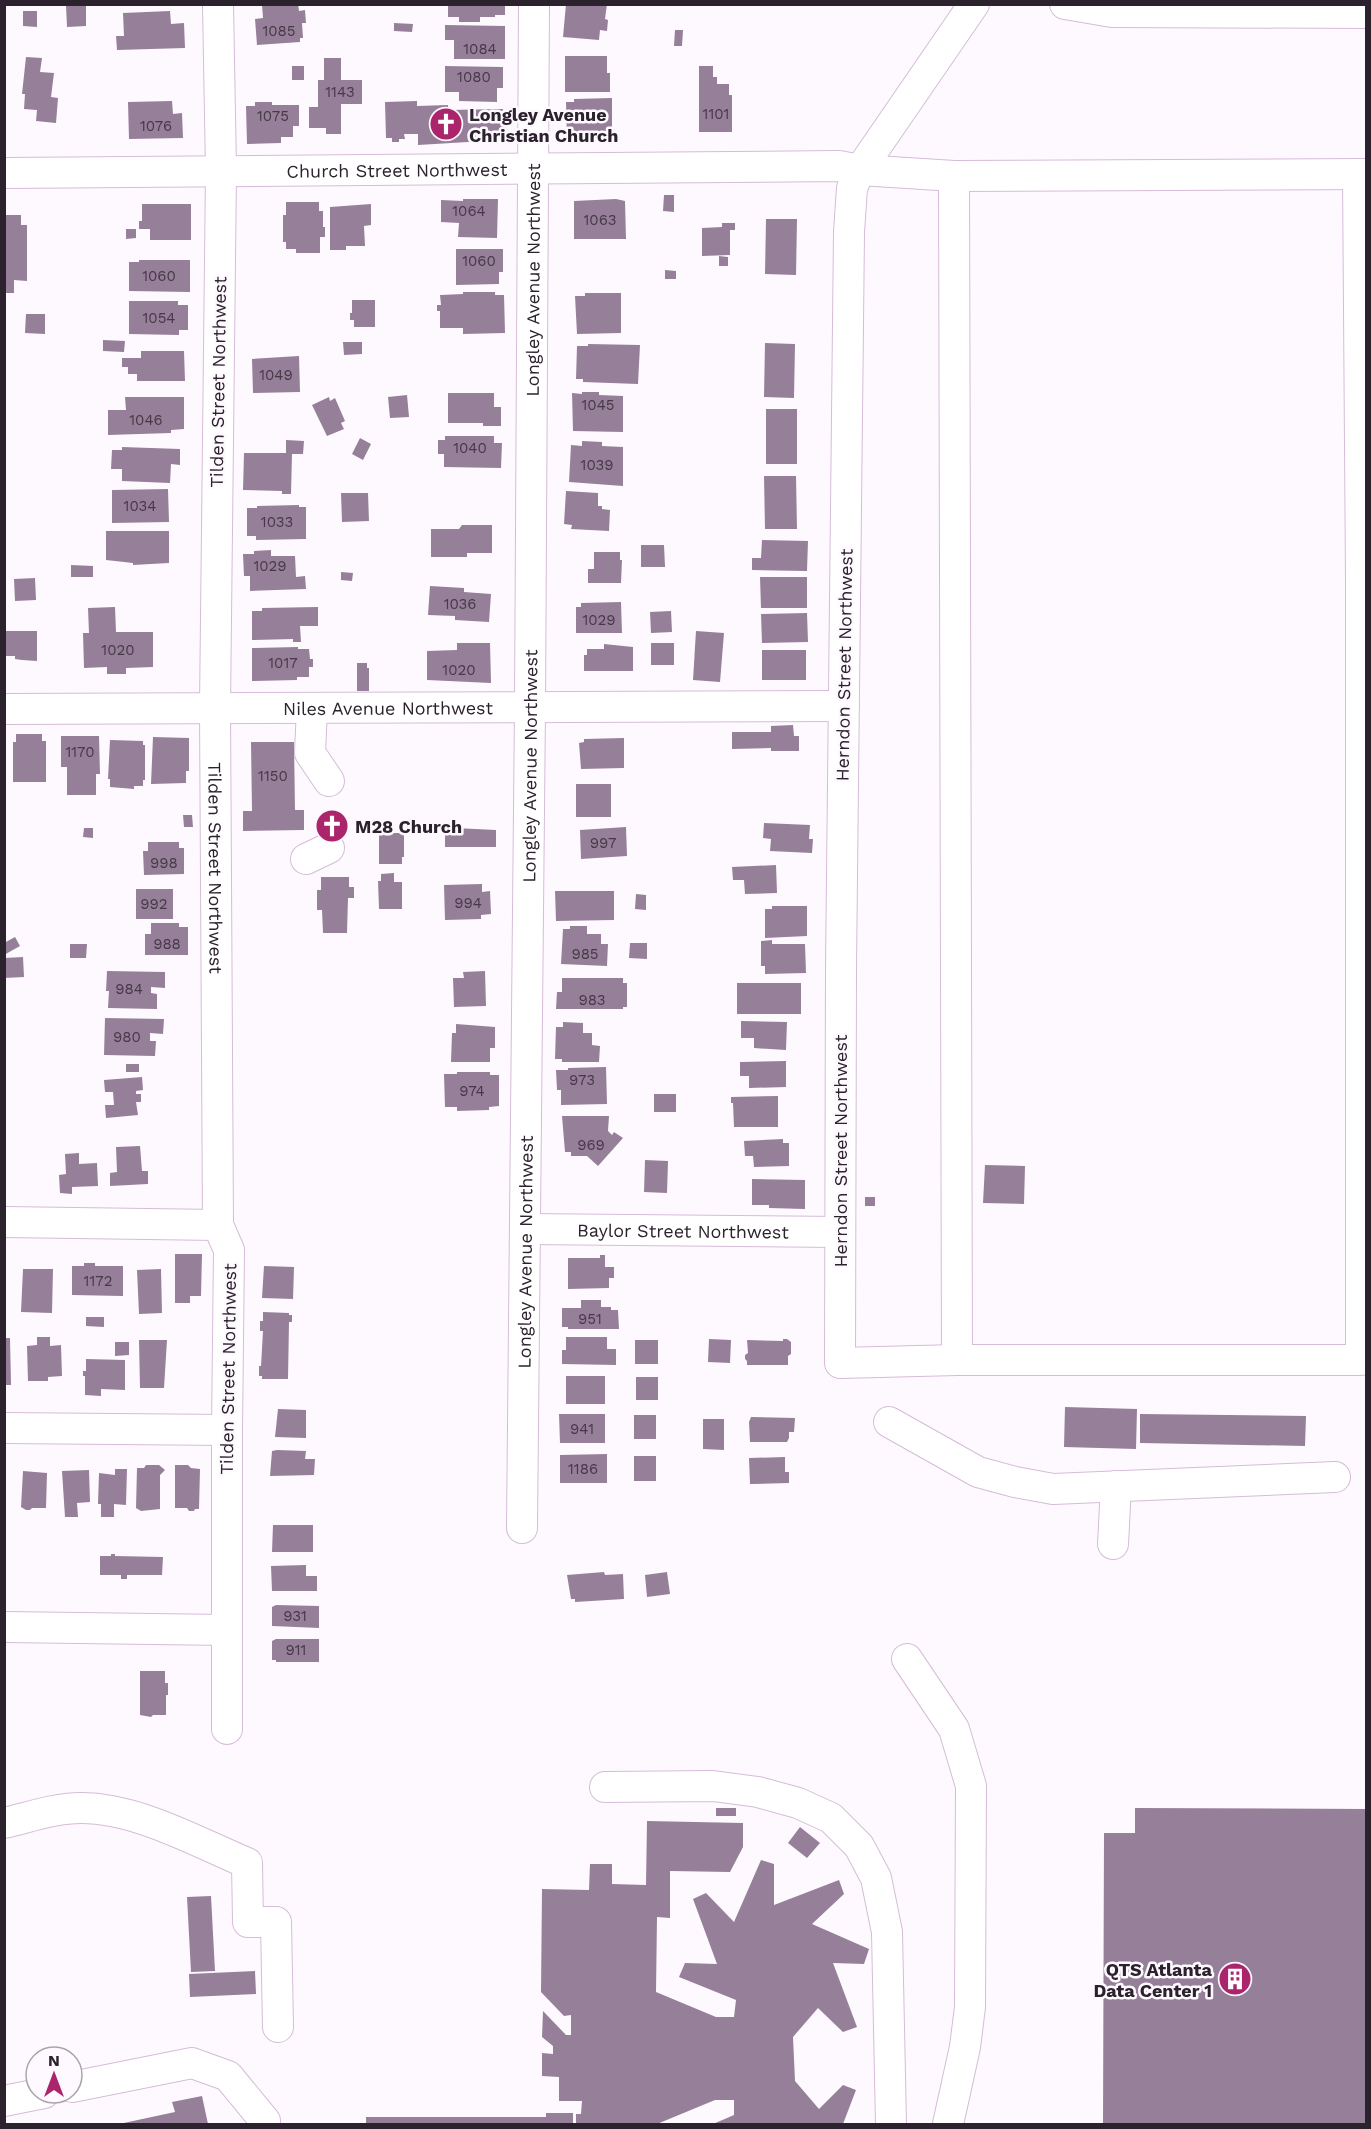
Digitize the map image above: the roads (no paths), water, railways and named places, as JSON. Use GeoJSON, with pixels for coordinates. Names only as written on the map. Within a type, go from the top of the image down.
{"type":"FeatureCollection","features":[{"type":"Feature","properties":{"kind":"street","name":"Tilden Street Northwest"},"geometry":{"type":"LineString","coordinates":[[218,4],[221,171],[215,708],[218,1225],[229,1250],[227,1729]]}},
{"type":"Feature","properties":{"kind":"street","name":"Longley Avenue Northwest"},"geometry":{"type":"LineString","coordinates":[[522,1528],[534,4]]}},
{"type":"Feature","properties":{"kind":"street","name":"Herndon Street Northwest"},"geometry":{"type":"LineString","coordinates":[[957,1360],[840,1363],[849,232],[852,188],[860,170],[974,4]]}},
{"type":"Feature","properties":{"kind":"street"},"geometry":{"type":"LineString","coordinates":[[1065,4],[1112,8],[1366,13]]}},
{"type":"Feature","properties":{"kind":"street","name":"Church Street Northwest"},"geometry":{"type":"LineString","coordinates":[[4,173],[839,166],[860,170],[954,176],[1362,174]]}},
{"type":"Feature","properties":{"kind":"street"},"geometry":{"type":"LineString","coordinates":[[954,176],[957,1360],[1364,1360],[1362,174]]}},
{"type":"Feature","properties":{"kind":"street","name":"Niles Avenue Northwest"},"geometry":{"type":"LineString","coordinates":[[4,708],[844,706]]}},
{"type":"Feature","properties":{"kind":"street"},"geometry":{"type":"LineString","coordinates":[[312,708],[310,753],[329,781]]}},
{"type":"Feature","properties":{"kind":"street"},"geometry":{"type":"LineString","coordinates":[[4,1222],[218,1225]]}},
{"type":"Feature","properties":{"kind":"street","name":"Baylor Street Northwest"},"geometry":{"type":"LineString","coordinates":[[525,1229],[840,1232]]}},
{"type":"Feature","properties":{"kind":"street"},"geometry":{"type":"LineString","coordinates":[[889,1422],[978,1472],[1053,1489],[1335,1477]]}},
{"type":"Feature","properties":{"kind":"street"},"geometry":{"type":"LineString","coordinates":[[4,1428],[227,1430]]}},
{"type":"Feature","properties":{"kind":"street"},"geometry":{"type":"LineString","coordinates":[[1113,1544],[1116,1486]]}},
{"type":"Feature","properties":{"kind":"street"},"geometry":{"type":"LineString","coordinates":[[4,1627],[227,1630]]}},
{"type":"Feature","properties":{"kind":"street"},"geometry":{"type":"LineString","coordinates":[[907,1659],[954,1729],[971,1786],[970,2007],[948,2124]]}},
{"type":"Feature","properties":{"kind":"street"},"geometry":{"type":"LineString","coordinates":[[605,1787],[713,1786],[758,1792],[798,1803],[831,1818],[859,1846],[876,1878],[887,1932],[891,2124]]}},
{"type":"Feature","properties":{"kind":"street"},"geometry":{"type":"LineString","coordinates":[[4,1823],[61,1810],[100,1809],[141,1819],[247,1863],[248,1922],[276,1922],[278,2027]]}},
{"type":"Feature","properties":{"kind":"street"},"geometry":{"type":"LineString","coordinates":[[84,2085],[192,2063],[228,2076],[265,2121],[265,2124]]}},
{"type":"Feature","properties":{"kind":"street"},"geometry":{"type":"LineString","coordinates":[[4,2101],[24,2097]]}},
{"type":"Feature","properties":{"kind":"place","name":"Longley Avenue Christian Church"},"geometry":{"type":"Point","coordinates":[446,124]}},
{"type":"Feature","properties":{"kind":"place","name":"M28 Church"},"geometry":{"type":"Point","coordinates":[332,826]}},
{"type":"Feature","properties":{"kind":"place","name":"QTS Atlanta Data Center 1"},"geometry":{"type":"Point","coordinates":[1235,1979]}}]}
